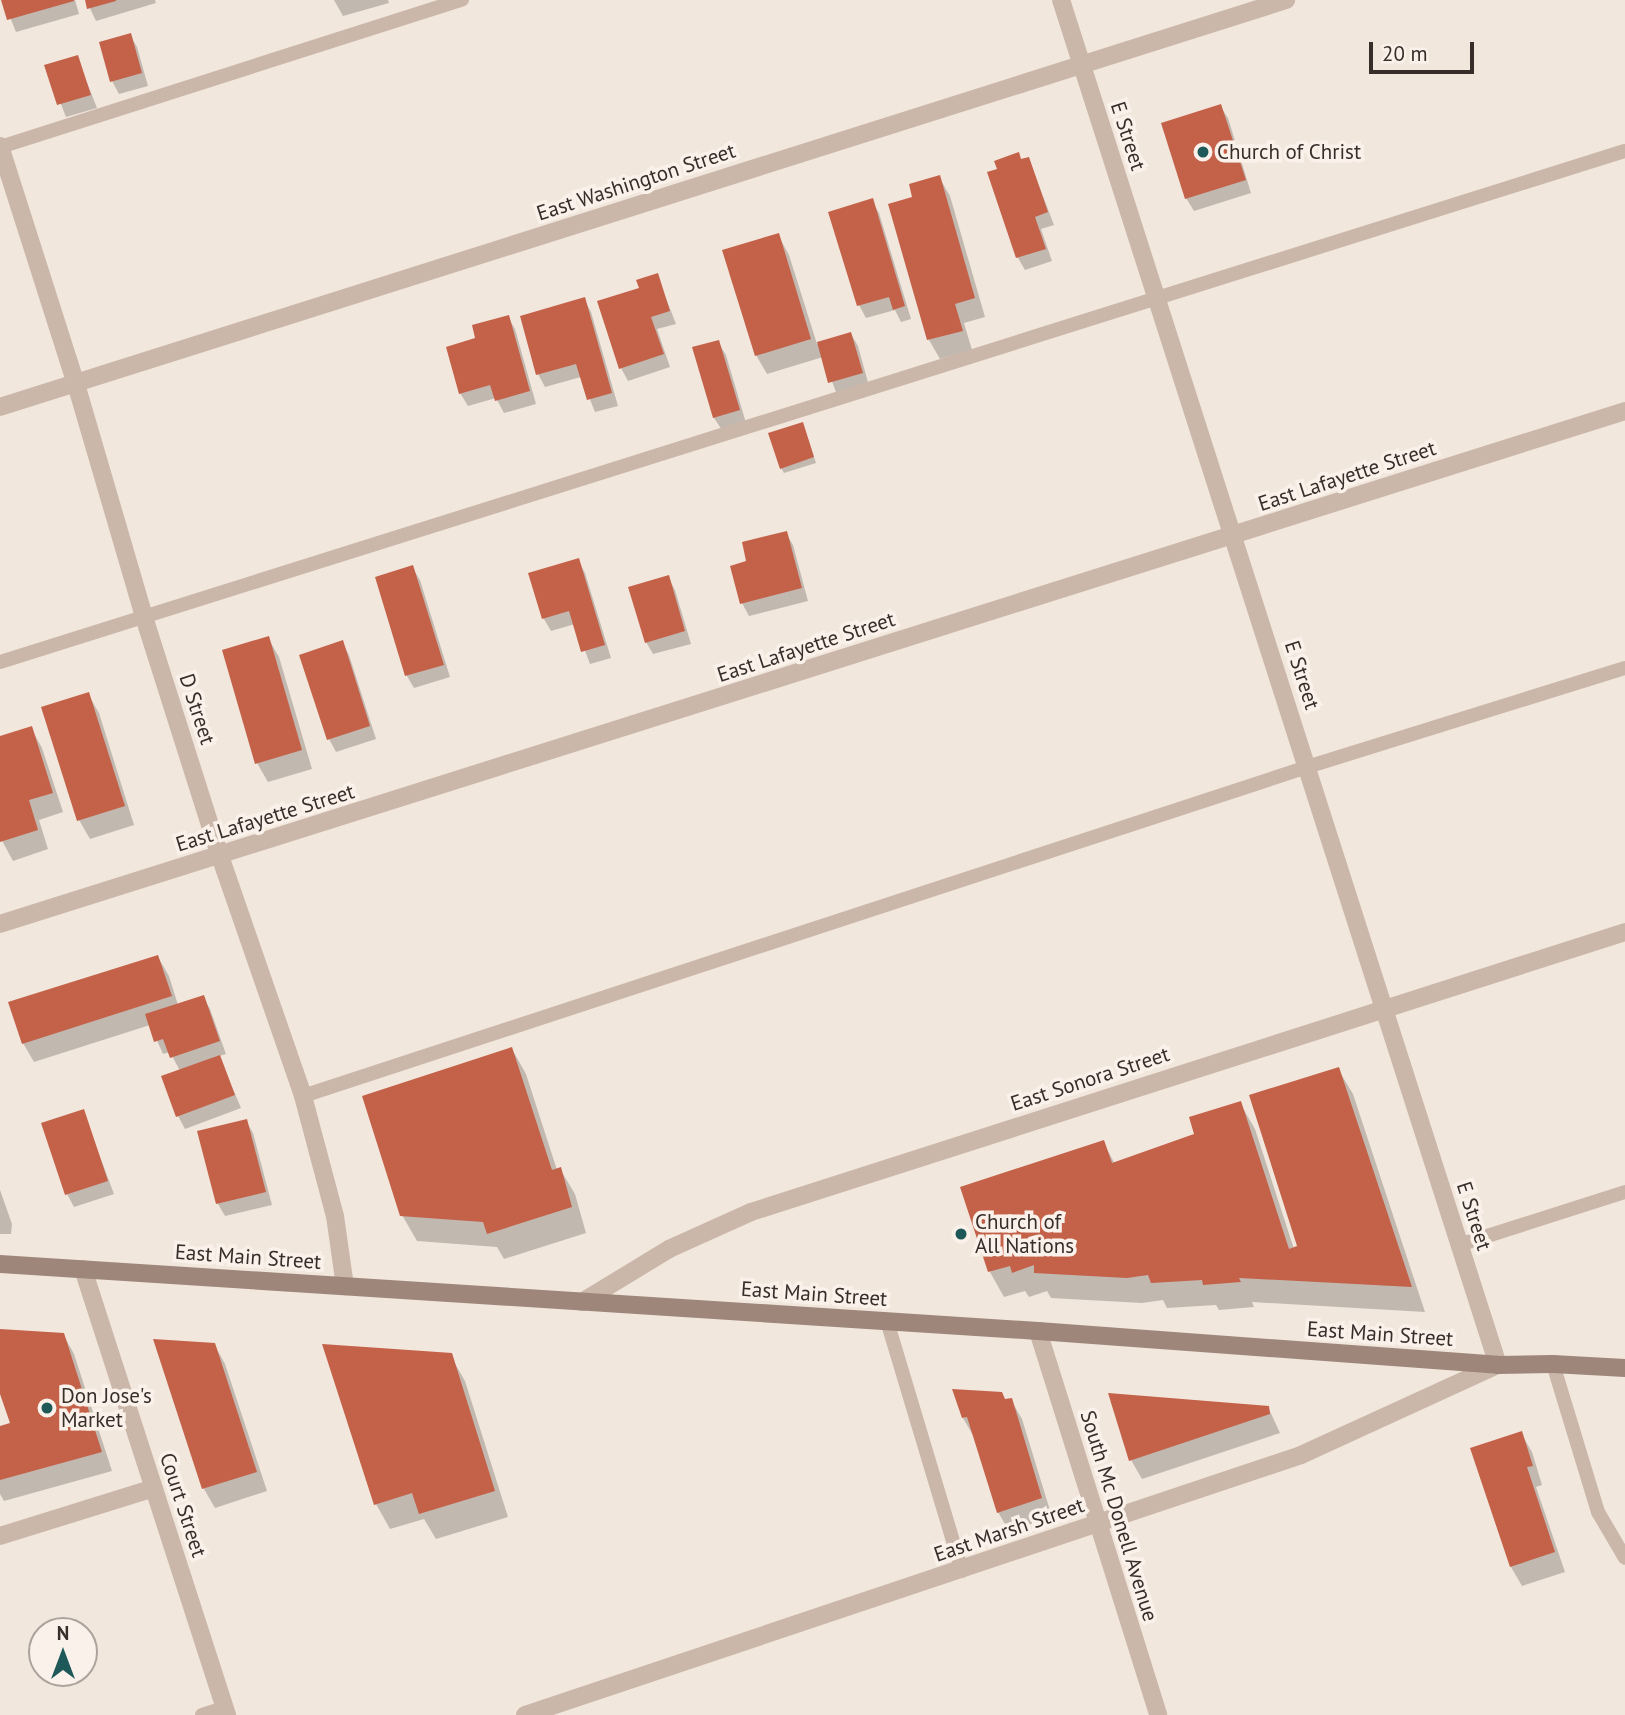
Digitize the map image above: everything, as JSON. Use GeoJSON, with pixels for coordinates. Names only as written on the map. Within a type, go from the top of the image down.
{"type":"FeatureCollection","features":[{"type":"Feature","properties":{"kind":"main road","name":"East Main Street"},"geometry":{"type":"LineString","coordinates":[[0,1264],[1038,1331],[1498,1365],[1553,1364],[1625,1368]]}},
{"type":"Feature","properties":{"kind":"street","name":"E Street"},"geometry":{"type":"LineString","coordinates":[[1061,0],[1498,1365]]}},
{"type":"Feature","properties":{"kind":"street","name":"East Washington Street"},"geometry":{"type":"LineString","coordinates":[[0,407],[1286,0]]}},
{"type":"Feature","properties":{"kind":"street","name":"D Street"},"geometry":{"type":"LineString","coordinates":[[0,147],[76,384],[144,617],[220,856],[303,1096],[335,1216],[345,1286]]}},
{"type":"Feature","properties":{"kind":"street","name":"East Lafayette Street"},"geometry":{"type":"LineString","coordinates":[[0,924],[1625,411]]}},
{"type":"Feature","properties":{"kind":"street","name":"East Sonora Street"},"geometry":{"type":"LineString","coordinates":[[582,1302],[670,1249],[751,1212],[1625,932]]}},
{"type":"Feature","properties":{"kind":"street","name":"Court Street"},"geometry":{"type":"LineString","coordinates":[[83,1269],[225,1711]]}},
{"type":"Feature","properties":{"kind":"street","name":"South Mc Donell Avenue"},"geometry":{"type":"LineString","coordinates":[[1038,1331],[1158,1715]]}},
{"type":"Feature","properties":{"kind":"street","name":"East Marsh Street"},"geometry":{"type":"LineString","coordinates":[[526,1715],[962,1571],[1301,1455],[1498,1365]]}},
{"type":"Feature","properties":{"kind":"street"},"geometry":{"type":"LineString","coordinates":[[0,1536],[154,1488]]}},
{"type":"Feature","properties":{"kind":"lane"},"geometry":{"type":"LineString","coordinates":[[0,147],[462,0]]}},
{"type":"Feature","properties":{"kind":"lane"},"geometry":{"type":"LineString","coordinates":[[0,662],[1625,151]]}},
{"type":"Feature","properties":{"kind":"lane"},"geometry":{"type":"LineString","coordinates":[[303,1096],[1307,766],[1625,668]]}},
{"type":"Feature","properties":{"kind":"lane"},"geometry":{"type":"LineString","coordinates":[[1459,1245],[1625,1192]]}},
{"type":"Feature","properties":{"kind":"lane"},"geometry":{"type":"LineString","coordinates":[[887,1321],[962,1571]]}},
{"type":"Feature","properties":{"kind":"lane"},"geometry":{"type":"LineString","coordinates":[[1553,1364],[1598,1512],[1625,1558]]}},
{"type":"Feature","properties":{"kind":"lane"},"geometry":{"type":"LineString","coordinates":[[202,1715],[225,1711]]}},
{"type":"Feature","properties":{"kind":"building"},"geometry":{"type":"Polygon","coordinates":[[[1,0],[74,0],[74,1],[7,20],[1,0]]]}},
{"type":"Feature","properties":{"kind":"building"},"geometry":{"type":"Polygon","coordinates":[[[85,0],[116,0],[116,1],[87,9],[85,0]]]}},
{"type":"Feature","properties":{"kind":"building"},"geometry":{"type":"Polygon","coordinates":[[[131,33],[142,73],[110,82],[99,42],[131,33]]]}},
{"type":"Feature","properties":{"kind":"building"},"geometry":{"type":"Polygon","coordinates":[[[78,55],[91,95],[57,105],[44,65],[78,55]]]}},
{"type":"Feature","properties":{"kind":"building","name":"Church of Christ"},"geometry":{"type":"Polygon","coordinates":[[[1221,104],[1246,180],[1185,199],[1161,123],[1221,104]]]}},
{"type":"Feature","properties":{"kind":"building"},"geometry":{"type":"Polygon","coordinates":[[[1019,152],[1021,159],[1029,157],[1048,212],[1035,217],[1046,249],[1016,258],[987,172],[997,169],[994,161],[1019,152]]]}},
{"type":"Feature","properties":{"kind":"building"},"geometry":{"type":"Polygon","coordinates":[[[940,175],[975,298],[955,304],[963,331],[927,340],[888,204],[912,197],[909,184],[940,175]]]}},
{"type":"Feature","properties":{"kind":"building"},"geometry":{"type":"Polygon","coordinates":[[[873,198],[905,306],[893,310],[889,297],[857,306],[828,212],[873,198]]]}},
{"type":"Feature","properties":{"kind":"building"},"geometry":{"type":"Polygon","coordinates":[[[779,233],[811,339],[755,356],[722,250],[779,233]]]}},
{"type":"Feature","properties":{"kind":"building"},"geometry":{"type":"Polygon","coordinates":[[[658,273],[670,311],[651,317],[664,354],[619,369],[597,301],[639,288],[636,280],[658,273]]]}},
{"type":"Feature","properties":{"kind":"building"},"geometry":{"type":"Polygon","coordinates":[[[585,297],[612,393],[587,400],[576,364],[536,375],[520,316],[585,297]]]}},
{"type":"Feature","properties":{"kind":"building"},"geometry":{"type":"Polygon","coordinates":[[[509,315],[530,391],[495,401],[490,385],[459,394],[446,347],[475,338],[472,325],[509,315]]]}},
{"type":"Feature","properties":{"kind":"building"},"geometry":{"type":"Polygon","coordinates":[[[851,332],[863,373],[828,383],[817,342],[851,332]]]}},
{"type":"Feature","properties":{"kind":"building"},"geometry":{"type":"Polygon","coordinates":[[[719,340],[740,410],[713,418],[692,347],[719,340]]]}},
{"type":"Feature","properties":{"kind":"building"},"geometry":{"type":"Polygon","coordinates":[[[803,422],[814,457],[780,469],[768,433],[803,422]]]}},
{"type":"Feature","properties":{"kind":"building"},"geometry":{"type":"Polygon","coordinates":[[[787,531],[802,588],[740,604],[730,566],[746,561],[742,542],[787,531]]]}},
{"type":"Feature","properties":{"kind":"building"},"geometry":{"type":"Polygon","coordinates":[[[579,558],[605,645],[581,652],[569,611],[542,619],[528,573],[579,558]]]}},
{"type":"Feature","properties":{"kind":"building"},"geometry":{"type":"Polygon","coordinates":[[[413,565],[444,665],[405,676],[375,577],[413,565]]]}},
{"type":"Feature","properties":{"kind":"building"},"geometry":{"type":"Polygon","coordinates":[[[669,575],[685,631],[645,643],[628,587],[669,575]]]}},
{"type":"Feature","properties":{"kind":"building"},"geometry":{"type":"Polygon","coordinates":[[[269,636],[302,750],[255,764],[222,650],[269,636]]]}},
{"type":"Feature","properties":{"kind":"building"},"geometry":{"type":"Polygon","coordinates":[[[343,640],[370,726],[327,740],[299,655],[343,640]]]}},
{"type":"Feature","properties":{"kind":"building"},"geometry":{"type":"Polygon","coordinates":[[[89,692],[125,806],[77,821],[41,707],[89,692]]]}},
{"type":"Feature","properties":{"kind":"building"},"geometry":{"type":"Polygon","coordinates":[[[32,726],[53,793],[29,800],[38,830],[0,842],[0,736],[32,726]]]}},
{"type":"Feature","properties":{"kind":"building"},"geometry":{"type":"Polygon","coordinates":[[[158,955],[172,996],[22,1044],[8,1002],[158,955]]]}},
{"type":"Feature","properties":{"kind":"building"},"geometry":{"type":"Polygon","coordinates":[[[204,995],[220,1041],[170,1058],[163,1039],[154,1042],[145,1014],[204,995]]]}},
{"type":"Feature","properties":{"kind":"building"},"geometry":{"type":"Polygon","coordinates":[[[512,1047],[552,1170],[561,1167],[572,1207],[487,1234],[483,1222],[400,1216],[362,1096],[512,1047]]]}},
{"type":"Feature","properties":{"kind":"building"},"geometry":{"type":"Polygon","coordinates":[[[220,1055],[235,1095],[176,1117],[161,1076],[220,1055]]]}},
{"type":"Feature","properties":{"kind":"building"},"geometry":{"type":"Polygon","coordinates":[[[1339,1067],[1412,1287],[1239,1278],[1241,1282],[1203,1285],[1202,1280],[1151,1283],[1148,1275],[1127,1278],[1034,1273],[1034,1265],[1012,1273],[1010,1266],[988,1272],[960,1187],[1104,1140],[1112,1163],[1194,1134],[1189,1117],[1241,1101],[1289,1249],[1297,1246],[1249,1095],[1339,1067]]]}},
{"type":"Feature","properties":{"kind":"building"},"geometry":{"type":"Polygon","coordinates":[[[84,1109],[108,1181],[65,1195],[41,1123],[84,1109]]]}},
{"type":"Feature","properties":{"kind":"building"},"geometry":{"type":"Polygon","coordinates":[[[247,1119],[266,1192],[216,1204],[197,1131],[247,1119]]]}},
{"type":"Feature","properties":{"kind":"building","name":"Don Jose's Market"},"geometry":{"type":"Polygon","coordinates":[[[0,1329],[64,1333],[102,1452],[0,1480],[0,1426],[10,1423],[0,1394],[0,1329]]]}},
{"type":"Feature","properties":{"kind":"building"},"geometry":{"type":"Polygon","coordinates":[[[153,1339],[215,1343],[257,1472],[202,1489],[153,1339]]]}},
{"type":"Feature","properties":{"kind":"building"},"geometry":{"type":"Polygon","coordinates":[[[322,1344],[452,1353],[495,1491],[419,1514],[412,1493],[374,1505],[322,1344]]]}},
{"type":"Feature","properties":{"kind":"building"},"geometry":{"type":"Polygon","coordinates":[[[952,1389],[1002,1392],[1005,1399],[1012,1398],[1042,1498],[997,1513],[967,1417],[962,1418],[952,1389]]]}},
{"type":"Feature","properties":{"kind":"building"},"geometry":{"type":"Polygon","coordinates":[[[1108,1393],[1269,1406],[1270,1414],[1129,1461],[1108,1393]]]}},
{"type":"Feature","properties":{"kind":"building"},"geometry":{"type":"Polygon","coordinates":[[[1522,1431],[1533,1466],[1527,1467],[1555,1552],[1510,1567],[1470,1448],[1522,1431]]]}},
{"type":"Feature","properties":{"kind":"place","name":"Church of Christ"},"geometry":{"type":"Point","coordinates":[1203,152]}},
{"type":"Feature","properties":{"kind":"place","name":"Church of All Nations"},"geometry":{"type":"Point","coordinates":[961,1234]}},
{"type":"Feature","properties":{"kind":"place","name":"Don Jose's Market"},"geometry":{"type":"Point","coordinates":[47,1408]}}]}
